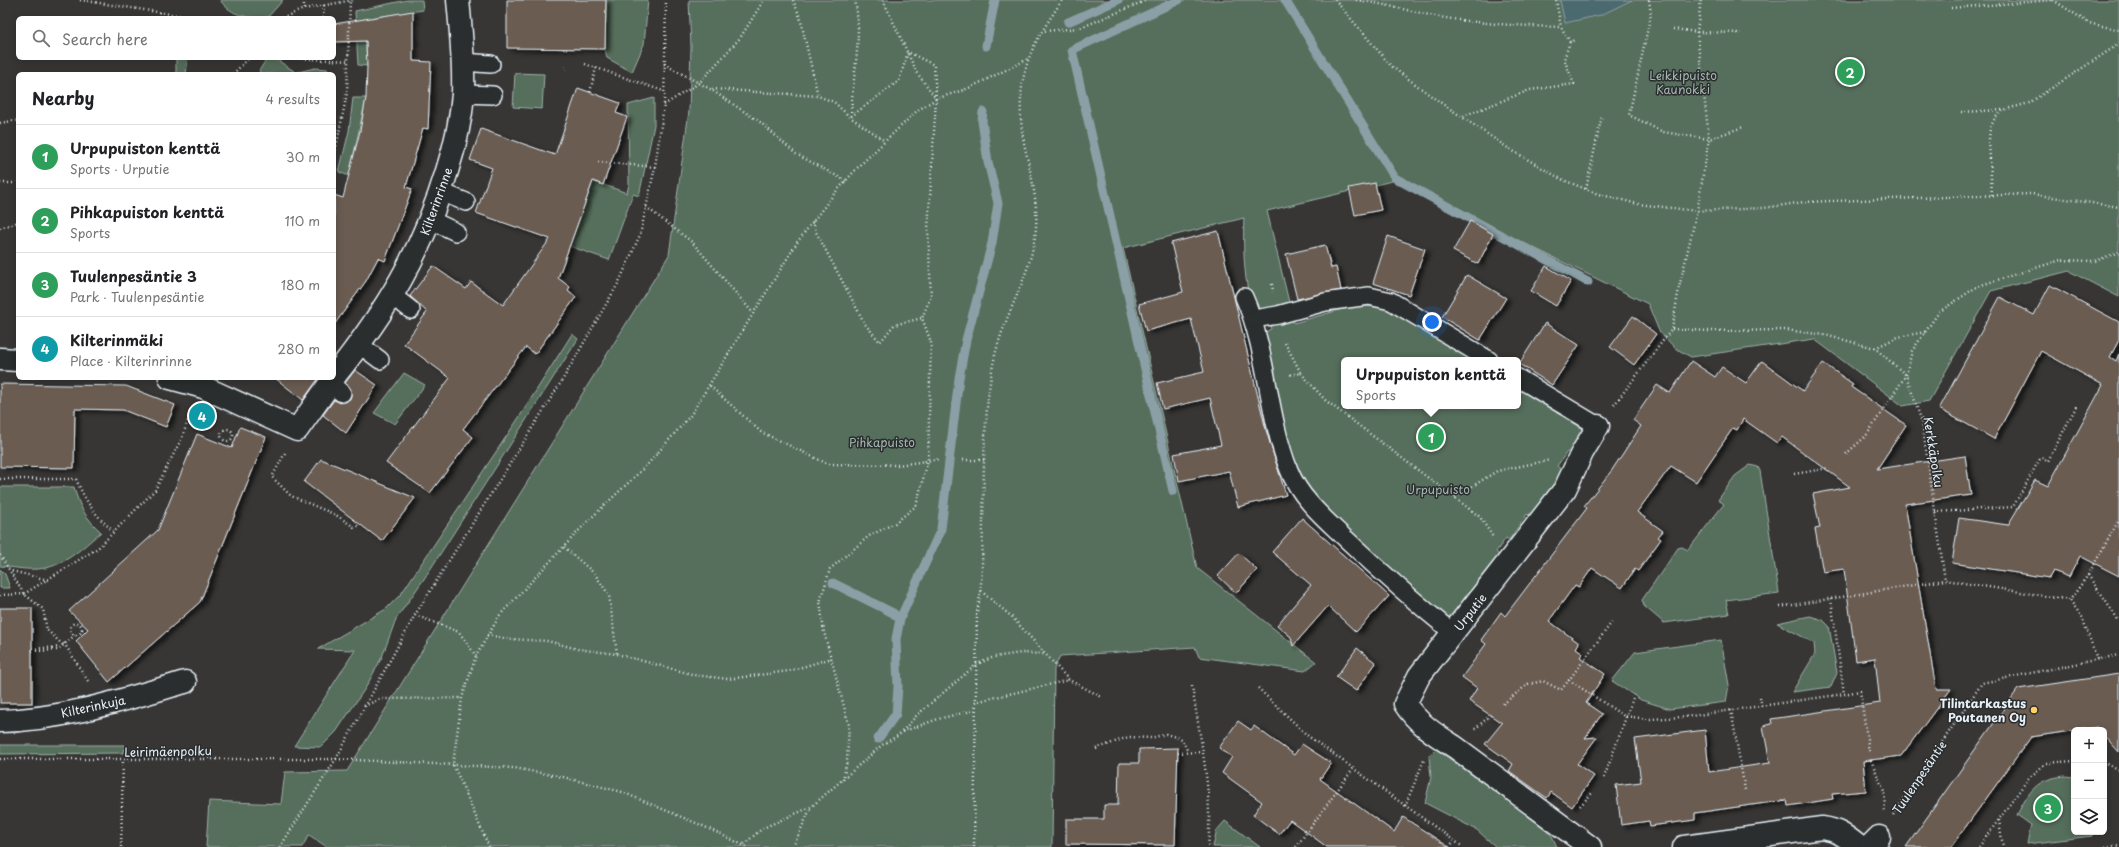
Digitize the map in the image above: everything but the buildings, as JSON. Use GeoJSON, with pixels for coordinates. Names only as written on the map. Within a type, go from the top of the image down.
{"type":"FeatureCollection","features":[{"type":"Feature","properties":{"kind":"street","name":"Kilterinrinne"},"geometry":{"type":"LineString","coordinates":[[297,430],[335,383],[393,296],[431,220],[458,134],[463,94],[458,0]]}},
{"type":"Feature","properties":{"kind":"street"},"geometry":{"type":"LineString","coordinates":[[0,359],[16,360]]}},
{"type":"Feature","properties":{"kind":"street"},"geometry":{"type":"LineString","coordinates":[[177,380],[203,387],[297,430]]}},
{"type":"Feature","properties":{"kind":"street","name":"Urputie"},"geometry":{"type":"LineString","coordinates":[[1590,847],[1415,719],[1405,704],[1419,676],[1514,557],[1565,489],[1582,453],[1598,426]]}},
{"type":"Feature","properties":{"kind":"street","name":"Kilterinkuja"},"geometry":{"type":"LineString","coordinates":[[0,721],[15,720],[101,706],[185,682]]}},
{"type":"Feature","properties":{"kind":"street"},"geometry":{"type":"LineString","coordinates":[[1684,847],[1822,828],[1833,829],[1845,835],[1859,847]]}},
{"type":"Feature","properties":{"kind":"lane"},"geometry":{"type":"LineString","coordinates":[[462,62],[491,64]]}},
{"type":"Feature","properties":{"kind":"lane"},"geometry":{"type":"LineString","coordinates":[[463,94],[493,95]]}},
{"type":"Feature","properties":{"kind":"lane"},"geometry":{"type":"LineString","coordinates":[[441,192],[466,202]]}},
{"type":"Feature","properties":{"kind":"lane"},"geometry":{"type":"LineString","coordinates":[[431,220],[456,232]]}},
{"type":"Feature","properties":{"kind":"lane"},"geometry":{"type":"LineString","coordinates":[[393,296],[411,310]]}},
{"type":"Feature","properties":{"kind":"lane"},"geometry":{"type":"LineString","coordinates":[[1254,319],[1278,315],[1326,302],[1369,296],[1391,301],[1484,357]]}},
{"type":"Feature","properties":{"kind":"lane"},"geometry":{"type":"LineString","coordinates":[[1244,297],[1254,319],[1261,347],[1280,444],[1289,471],[1301,492],[1326,520],[1388,579],[1453,633]]}},
{"type":"Feature","properties":{"kind":"lane"},"geometry":{"type":"LineString","coordinates":[[360,345],[380,360]]}},
{"type":"Feature","properties":{"kind":"lane"},"geometry":{"type":"LineString","coordinates":[[1521,380],[1598,426]]}},
{"type":"Feature","properties":{"kind":"path"},"geometry":{"type":"LineString","coordinates":[[80,0],[183,16]]}},
{"type":"Feature","properties":{"kind":"path"},"geometry":{"type":"LineString","coordinates":[[304,0],[304,9]]}},
{"type":"Feature","properties":{"kind":"path"},"geometry":{"type":"LineString","coordinates":[[287,16],[304,9],[352,0],[350,61],[344,117],[336,150]]}},
{"type":"Feature","properties":{"kind":"path"},"geometry":{"type":"LineString","coordinates":[[280,847],[336,759],[414,615],[603,312],[640,235],[655,167],[664,104],[663,91],[666,0]]}},
{"type":"Feature","properties":{"kind":"path"},"geometry":{"type":"LineString","coordinates":[[664,104],[699,83],[740,38],[764,0]]}},
{"type":"Feature","properties":{"kind":"path"},"geometry":{"type":"LineString","coordinates":[[793,0],[800,17],[818,96]]}},
{"type":"Feature","properties":{"kind":"path"},"geometry":{"type":"LineString","coordinates":[[850,117],[851,99],[857,69],[858,17],[855,0]]}},
{"type":"Feature","properties":{"kind":"path"},"geometry":{"type":"LineString","coordinates":[[883,0],[917,73],[936,99]]}},
{"type":"Feature","properties":{"kind":"path"},"geometry":{"type":"LineString","coordinates":[[974,847],[977,613],[981,591],[984,460],[987,407],[994,360],[1006,321],[1026,271],[1036,228],[1036,206],[1020,116],[1022,92],[1028,59],[1062,0]]}},
{"type":"Feature","properties":{"kind":"path"},"geometry":{"type":"LineString","coordinates":[[1044,31],[1080,28],[1147,0]]}},
{"type":"Feature","properties":{"kind":"path"},"geometry":{"type":"LineString","coordinates":[[1335,0],[1391,66],[1434,98],[1463,116],[1508,148],[1561,179],[1586,189],[1638,204],[1697,211],[1756,208],[1804,202],[2032,194],[2119,207]]}},
{"type":"Feature","properties":{"kind":"path"},"geometry":{"type":"LineString","coordinates":[[1356,0],[1382,4],[1444,18],[1490,24],[1561,27]]}},
{"type":"Feature","properties":{"kind":"path"},"geometry":{"type":"LineString","coordinates":[[1556,0],[1561,27],[1570,42]]}},
{"type":"Feature","properties":{"kind":"path"},"geometry":{"type":"LineString","coordinates":[[1649,0],[1651,14],[1629,115],[1662,132],[1710,139],[1743,127]]}},
{"type":"Feature","properties":{"kind":"path"},"geometry":{"type":"LineString","coordinates":[[1598,426],[1672,329],[1679,288],[1697,211],[1710,139],[1698,32],[1701,0]]}},
{"type":"Feature","properties":{"kind":"path"},"geometry":{"type":"LineString","coordinates":[[1951,8],[2053,0],[2089,23],[2119,30]]}},
{"type":"Feature","properties":{"kind":"path"},"geometry":{"type":"LineString","coordinates":[[323,16],[324,6]]}},
{"type":"Feature","properties":{"kind":"path"},"geometry":{"type":"LineString","coordinates":[[1674,29],[1698,32],[1741,33]]}},
{"type":"Feature","properties":{"kind":"path"},"geometry":{"type":"LineString","coordinates":[[1463,116],[1530,90],[1574,84],[1564,59],[1570,42],[1576,39]]}},
{"type":"Feature","properties":{"kind":"path"},"geometry":{"type":"LineString","coordinates":[[1961,112],[2003,110],[2029,103],[2119,44]]}},
{"type":"Feature","properties":{"kind":"path"},"geometry":{"type":"LineString","coordinates":[[850,117],[899,82],[908,52]]}},
{"type":"Feature","properties":{"kind":"path"},"geometry":{"type":"LineString","coordinates":[[843,780],[847,761],[849,724],[824,632],[820,602],[830,569],[869,536],[895,522],[916,506],[928,460],[931,342],[922,318],[931,296],[928,229],[936,99],[934,65],[908,52]]}},
{"type":"Feature","properties":{"kind":"path"},"geometry":{"type":"LineString","coordinates":[[489,847],[452,764],[462,698],[476,656],[486,635],[500,615],[586,523],[647,465],[690,416],[813,220],[846,181],[918,110],[936,99],[969,88],[1028,59]]}},
{"type":"Feature","properties":{"kind":"path"},"geometry":{"type":"LineString","coordinates":[[235,72],[247,60]]}},
{"type":"Feature","properties":{"kind":"path"},"geometry":{"type":"LineString","coordinates":[[330,60],[350,61]]}},
{"type":"Feature","properties":{"kind":"path"},"geometry":{"type":"LineString","coordinates":[[585,64],[663,91]]}},
{"type":"Feature","properties":{"kind":"path"},"geometry":{"type":"LineString","coordinates":[[664,64],[710,89],[760,122],[796,154],[846,181]]}},
{"type":"Feature","properties":{"kind":"path"},"geometry":{"type":"LineString","coordinates":[[590,92],[596,68]]}},
{"type":"Feature","properties":{"kind":"path"},"geometry":{"type":"LineString","coordinates":[[710,89],[818,96],[834,102],[850,117],[885,141]]}},
{"type":"Feature","properties":{"kind":"path"},"geometry":{"type":"LineString","coordinates":[[1992,195],[1990,128],[1995,118],[2003,110]]}},
{"type":"Feature","properties":{"kind":"path"},"geometry":{"type":"LineString","coordinates":[[1586,189],[1602,115]]}},
{"type":"Feature","properties":{"kind":"path"},"geometry":{"type":"LineString","coordinates":[[0,123],[16,120]]}},
{"type":"Feature","properties":{"kind":"path"},"geometry":{"type":"LineString","coordinates":[[598,162],[655,167]]}},
{"type":"Feature","properties":{"kind":"path"},"geometry":{"type":"LineString","coordinates":[[0,183],[16,183]]}},
{"type":"Feature","properties":{"kind":"path"},"geometry":{"type":"LineString","coordinates":[[646,207],[692,242],[753,314]]}},
{"type":"Feature","properties":{"kind":"path"},"geometry":{"type":"LineString","coordinates":[[813,220],[816,232],[865,324],[880,342],[894,325],[922,318]]}},
{"type":"Feature","properties":{"kind":"path"},"geometry":{"type":"LineString","coordinates":[[0,228],[16,223]]}},
{"type":"Feature","properties":{"kind":"path"},"geometry":{"type":"LineString","coordinates":[[1846,454],[1866,436],[1906,375],[1912,351],[1939,312],[1978,286],[2061,260],[2095,261],[2119,252]]}},
{"type":"Feature","properties":{"kind":"path"},"geometry":{"type":"LineString","coordinates":[[1672,329],[1710,331],[1786,330],[1825,334],[1875,348],[1906,375]]}},
{"type":"Feature","properties":{"kind":"path"},"geometry":{"type":"LineString","coordinates":[[1875,348],[1898,337],[1925,332]]}},
{"type":"Feature","properties":{"kind":"path"},"geometry":{"type":"LineString","coordinates":[[1301,373],[1326,400],[1480,517],[1503,548],[1514,557]]}},
{"type":"Feature","properties":{"kind":"path","name":"Kerkkäpolku"},"geometry":{"type":"LineString","coordinates":[[1906,375],[1922,422],[1945,580]]}},
{"type":"Feature","properties":{"kind":"path"},"geometry":{"type":"LineString","coordinates":[[710,386],[761,432],[828,464],[898,465],[940,459]]}},
{"type":"Feature","properties":{"kind":"path"},"geometry":{"type":"LineString","coordinates":[[0,595],[24,594],[98,548],[113,531],[155,490],[182,438],[192,408],[203,387]]}},
{"type":"Feature","properties":{"kind":"path"},"geometry":{"type":"LineString","coordinates":[[1935,512],[2013,507],[2041,457],[2048,461],[2077,405]]}},
{"type":"Feature","properties":{"kind":"path"},"geometry":{"type":"LineString","coordinates":[[224,429],[229,429],[233,433],[233,438],[230,441],[224,440],[221,438],[221,433],[224,429]]}},
{"type":"Feature","properties":{"kind":"path"},"geometry":{"type":"LineString","coordinates":[[297,430],[272,477],[291,496],[336,516],[354,527],[361,525]]}},
{"type":"Feature","properties":{"kind":"path"},"geometry":{"type":"LineString","coordinates":[[222,444],[224,440]]}},
{"type":"Feature","properties":{"kind":"path"},"geometry":{"type":"LineString","coordinates":[[1455,497],[1497,471],[1582,453]]}},
{"type":"Feature","properties":{"kind":"path"},"geometry":{"type":"LineString","coordinates":[[963,460],[984,460]]}},
{"type":"Feature","properties":{"kind":"path"},"geometry":{"type":"LineString","coordinates":[[1794,474],[1829,468]]}},
{"type":"Feature","properties":{"kind":"path"},"geometry":{"type":"LineString","coordinates":[[0,479],[76,479],[86,502],[97,517],[113,531]]}},
{"type":"Feature","properties":{"kind":"path"},"geometry":{"type":"LineString","coordinates":[[2070,600],[2088,575],[2119,520]]}},
{"type":"Feature","properties":{"kind":"path"},"geometry":{"type":"LineString","coordinates":[[564,547],[594,573],[609,595],[617,654]]}},
{"type":"Feature","properties":{"kind":"path"},"geometry":{"type":"LineString","coordinates":[[0,555],[2,561],[11,571],[24,594],[43,610],[47,630],[64,645],[88,680]]}},
{"type":"Feature","properties":{"kind":"path"},"geometry":{"type":"LineString","coordinates":[[11,571],[48,580]]}},
{"type":"Feature","properties":{"kind":"path"},"geometry":{"type":"LineString","coordinates":[[2088,575],[2119,621]]}},
{"type":"Feature","properties":{"kind":"path"},"geometry":{"type":"LineString","coordinates":[[1780,607],[1945,580],[2070,600],[2082,617],[2097,659]]}},
{"type":"Feature","properties":{"kind":"path"},"geometry":{"type":"LineString","coordinates":[[981,591],[1012,617],[1069,680],[1102,697]]}},
{"type":"Feature","properties":{"kind":"path"},"geometry":{"type":"LineString","coordinates":[[1831,599],[1844,694]]}},
{"type":"Feature","properties":{"kind":"path"},"geometry":{"type":"LineString","coordinates":[[414,615],[459,632],[476,656]]}},
{"type":"Feature","properties":{"kind":"path"},"geometry":{"type":"LineString","coordinates":[[32,650],[58,649],[74,635],[78,635],[82,631],[82,624],[78,622],[73,622],[70,626],[70,631],[74,635]]}},
{"type":"Feature","properties":{"kind":"path"},"geometry":{"type":"LineString","coordinates":[[1502,704],[1528,684],[1543,681],[1561,690],[1612,622]]}},
{"type":"Feature","properties":{"kind":"path"},"geometry":{"type":"LineString","coordinates":[[486,635],[509,639],[548,641],[577,649],[617,654],[695,675],[728,678],[789,671],[832,658]]}},
{"type":"Feature","properties":{"kind":"path"},"geometry":{"type":"LineString","coordinates":[[902,732],[917,715],[977,664],[994,657],[1021,653],[1044,654]]}},
{"type":"Feature","properties":{"kind":"path","name":"Tuulenpesäntie"},"geometry":{"type":"LineString","coordinates":[[1874,842],[1982,682],[2119,655]]}},
{"type":"Feature","properties":{"kind":"path"},"geometry":{"type":"LineString","coordinates":[[975,702],[1069,680]]}},
{"type":"Feature","properties":{"kind":"path"},"geometry":{"type":"LineString","coordinates":[[1569,680],[1624,716],[1649,719],[1684,717],[1860,691],[1869,752]]}},
{"type":"Feature","properties":{"kind":"path"},"geometry":{"type":"LineString","coordinates":[[1192,686],[1202,752],[1210,823],[1208,847]]}},
{"type":"Feature","properties":{"kind":"path"},"geometry":{"type":"LineString","coordinates":[[1258,688],[1308,736],[1463,847]]}},
{"type":"Feature","properties":{"kind":"path"},"geometry":{"type":"LineString","coordinates":[[1604,778],[1624,716],[1634,695]]}},
{"type":"Feature","properties":{"kind":"path"},"geometry":{"type":"LineString","coordinates":[[1760,696],[1762,706]]}},
{"type":"Feature","properties":{"kind":"path"},"geometry":{"type":"LineString","coordinates":[[364,707],[380,699],[462,698]]}},
{"type":"Feature","properties":{"kind":"path"},"geometry":{"type":"LineString","coordinates":[[747,847],[744,844],[763,828],[811,807],[882,745],[902,732],[938,719],[975,710]]}},
{"type":"Feature","properties":{"kind":"path"},"geometry":{"type":"LineString","coordinates":[[1731,710],[1745,790]]}},
{"type":"Feature","properties":{"kind":"path"},"geometry":{"type":"LineString","coordinates":[[1405,806],[1424,761],[1425,751],[1432,732]]}},
{"type":"Feature","properties":{"kind":"path"},"geometry":{"type":"LineString","coordinates":[[1096,749],[1128,737],[1151,738],[1166,734],[1182,739],[1188,752]]}},
{"type":"Feature","properties":{"kind":"path"},"geometry":{"type":"LineString","coordinates":[[1178,753],[1202,752]]}},
{"type":"Feature","properties":{"kind":"path","name":"Leirimäenpolku"},"geometry":{"type":"LineString","coordinates":[[0,759],[336,759],[452,764],[521,770],[563,777],[622,792],[744,844]]}},
{"type":"Feature","properties":{"kind":"path"},"geometry":{"type":"LineString","coordinates":[[121,847],[123,760]]}},
{"type":"Feature","properties":{"kind":"path"},"geometry":{"type":"LineString","coordinates":[[1872,760],[1884,791],[1885,811],[1874,842]]}},
{"type":"Feature","properties":{"kind":"path"},"geometry":{"type":"LineString","coordinates":[[1979,847],[2028,779],[2046,763],[2071,761]]}},
{"type":"Feature","properties":{"kind":"path"},"geometry":{"type":"LineString","coordinates":[[2106,763],[2119,771]]}},
{"type":"Feature","properties":{"kind":"path"},"geometry":{"type":"LineString","coordinates":[[1296,847],[1353,768]]}},
{"type":"Feature","properties":{"kind":"path"},"geometry":{"type":"LineString","coordinates":[[793,847],[811,807]]}},
{"type":"Feature","properties":{"kind":"path"},"geometry":{"type":"LineString","coordinates":[[1999,819],[2003,847]]}},
{"type":"Feature","properties":{"kind":"path"},"geometry":{"type":"LineString","coordinates":[[1449,847],[1454,841]]}},
{"type":"Feature","properties":{"kind":"path"},"geometry":{"type":"LineString","coordinates":[[2105,847],[2119,845]]}},
{"type":"Feature","properties":{"kind":"green space"},"geometry":{"type":"Polygon","coordinates":[[[220,0],[283,0],[269,16],[244,16],[235,13],[220,0]]]}},
{"type":"Feature","properties":{"kind":"green space"},"geometry":{"type":"Polygon","coordinates":[[[407,0],[422,0],[423,10],[364,19],[367,66],[358,65],[355,11],[407,0]]]}},
{"type":"Feature","properties":{"kind":"green space"},"geometry":{"type":"Polygon","coordinates":[[[606,0],[648,0],[644,44],[632,72],[607,58],[605,49],[606,0]]]}},
{"type":"Feature","properties":{"kind":"green space","name":"Pihkapuisto"},"geometry":{"type":"Polygon","coordinates":[[[689,0],[2119,0],[2119,297],[2069,271],[1991,291],[1929,401],[1903,406],[1814,339],[1691,357],[1675,348],[1659,331],[1648,304],[1396,180],[1267,211],[1294,323],[1353,306],[1382,307],[1397,313],[1467,357],[1341,357],[1341,409],[1521,409],[1521,391],[1585,430],[1575,451],[1567,452],[1557,466],[1566,473],[1534,519],[1527,514],[1509,540],[1506,538],[1496,552],[1499,555],[1452,620],[1392,570],[1342,525],[1314,495],[1303,478],[1295,461],[1283,426],[1261,334],[1271,329],[1267,312],[1261,312],[1255,308],[1248,291],[1245,265],[1244,218],[1123,248],[1197,568],[1316,662],[1305,671],[1199,657],[1195,647],[1060,656],[1054,669],[1052,847],[327,847],[309,835],[302,847],[206,847],[209,801],[281,804],[285,772],[347,771],[669,255],[689,111],[691,47],[689,0]]]}},
{"type":"Feature","properties":{"kind":"green space"},"geometry":{"type":"Polygon","coordinates":[[[176,60],[188,60],[186,72],[176,72],[176,60]]]}},
{"type":"Feature","properties":{"kind":"green space"},"geometry":{"type":"Polygon","coordinates":[[[266,60],[277,60],[294,71],[260,72],[259,71],[266,60]]]}},
{"type":"Feature","properties":{"kind":"green space"},"geometry":{"type":"Polygon","coordinates":[[[315,68],[327,69],[329,72],[298,72],[315,68]]]}},
{"type":"Feature","properties":{"kind":"green space"},"geometry":{"type":"Polygon","coordinates":[[[515,73],[544,74],[542,109],[513,107],[515,73]]]}},
{"type":"Feature","properties":{"kind":"green space"},"geometry":{"type":"Polygon","coordinates":[[[353,98],[366,98],[349,176],[339,172],[349,131],[353,98]]]}},
{"type":"Feature","properties":{"kind":"green space"},"geometry":{"type":"Polygon","coordinates":[[[654,98],[654,125],[639,196],[633,194],[609,260],[569,246],[593,181],[627,193],[629,184],[628,105],[654,98]]]}},
{"type":"Feature","properties":{"kind":"green space"},"geometry":{"type":"Polygon","coordinates":[[[572,334],[578,339],[426,576],[396,619],[382,657],[366,687],[336,732],[321,747],[294,746],[355,650],[318,649],[386,609],[401,594],[520,416],[572,334]]]}},
{"type":"Feature","properties":{"kind":"green space"},"geometry":{"type":"Polygon","coordinates":[[[404,373],[425,385],[395,424],[374,413],[404,373]]]}},
{"type":"Feature","properties":{"kind":"green space"},"geometry":{"type":"Polygon","coordinates":[[[1750,465],[1758,467],[1760,471],[1779,593],[1726,600],[1729,614],[1664,623],[1644,606],[1642,600],[1678,548],[1682,547],[1688,550],[1724,504],[1718,500],[1735,476],[1750,465]]]}},
{"type":"Feature","properties":{"kind":"green space"},"geometry":{"type":"Polygon","coordinates":[[[0,487],[74,487],[84,512],[101,532],[72,556],[55,565],[46,568],[32,569],[0,566],[0,487]]]}},
{"type":"Feature","properties":{"kind":"green space"},"geometry":{"type":"Polygon","coordinates":[[[0,569],[5,574],[10,588],[0,588],[0,569]]]}},
{"type":"Feature","properties":{"kind":"green space"},"geometry":{"type":"Polygon","coordinates":[[[1810,616],[1823,620],[1829,626],[1837,673],[1831,687],[1792,692],[1815,654],[1814,643],[1777,623],[1810,616]]]}},
{"type":"Feature","properties":{"kind":"green space"},"geometry":{"type":"Polygon","coordinates":[[[1721,640],[1729,685],[1726,702],[1670,709],[1641,700],[1612,681],[1635,652],[1721,640]]]}},
{"type":"Feature","properties":{"kind":"green space"},"geometry":{"type":"Polygon","coordinates":[[[0,745],[124,745],[123,753],[0,754],[0,745]]]}},
{"type":"Feature","properties":{"kind":"green space"},"geometry":{"type":"Polygon","coordinates":[[[1436,749],[1542,825],[1552,836],[1557,847],[1496,847],[1477,830],[1425,803],[1431,777],[1429,756],[1436,749]]]}},
{"type":"Feature","properties":{"kind":"green space"},"geometry":{"type":"Polygon","coordinates":[[[2071,777],[2071,835],[2092,836],[2027,844],[2031,825],[2017,815],[2030,792],[2035,787],[2040,783],[2055,778],[2071,777]]]}},
{"type":"Feature","properties":{"kind":"green space"},"geometry":{"type":"Polygon","coordinates":[[[1225,821],[1260,847],[1213,847],[1217,830],[1225,821]]]}},
{"type":"Feature","properties":{"kind":"water"},"geometry":{"type":"Polygon","coordinates":[[[1560,0],[1632,0],[1601,15],[1565,23],[1560,0]]]}},
{"type":"Feature","properties":{"kind":"waterway"},"geometry":{"type":"LineString","coordinates":[[986,46],[995,0]]}},
{"type":"Feature","properties":{"kind":"waterway"},"geometry":{"type":"LineString","coordinates":[[1068,22],[1118,0]]}},
{"type":"Feature","properties":{"kind":"waterway"},"geometry":{"type":"LineString","coordinates":[[1173,491],[1072,50],[1179,0]]}},
{"type":"Feature","properties":{"kind":"waterway"},"geometry":{"type":"LineString","coordinates":[[1285,0],[1395,178],[1588,282]]}},
{"type":"Feature","properties":{"kind":"waterway"},"geometry":{"type":"LineString","coordinates":[[878,739],[896,714],[898,687],[896,639],[900,619],[941,529],[959,378],[966,340],[992,243],[998,203],[988,162],[982,121],[983,112]]}},
{"type":"Feature","properties":{"kind":"waterway"},"geometry":{"type":"LineString","coordinates":[[833,583],[893,613],[900,619]]}},
{"type":"Feature","properties":{"kind":"place","name":"Pihkapuiston kenttä"},"geometry":{"type":"Point","coordinates":[1850,72]}},
{"type":"Feature","properties":{"kind":"place","name":"Kilterinmäki"},"geometry":{"type":"Point","coordinates":[202,416]}},
{"type":"Feature","properties":{"kind":"place","name":"Urpupuiston kenttä"},"geometry":{"type":"Point","coordinates":[1431,437]}},
{"type":"Feature","properties":{"kind":"place","name":"Tilintarkastus Poutanen Oy"},"geometry":{"type":"Point","coordinates":[2034,710]}},
{"type":"Feature","properties":{"kind":"place","name":"Tuulenpesäntie 3"},"geometry":{"type":"Point","coordinates":[2048,808]}},
{"type":"Feature","properties":{"kind":"park label","name":"Leikkipuisto Kaunokki"},"geometry":{"type":"Point","coordinates":[1683,82]}},
{"type":"Feature","properties":{"kind":"park label","name":"Urpupuisto"},"geometry":{"type":"Point","coordinates":[1438,489]}}]}
